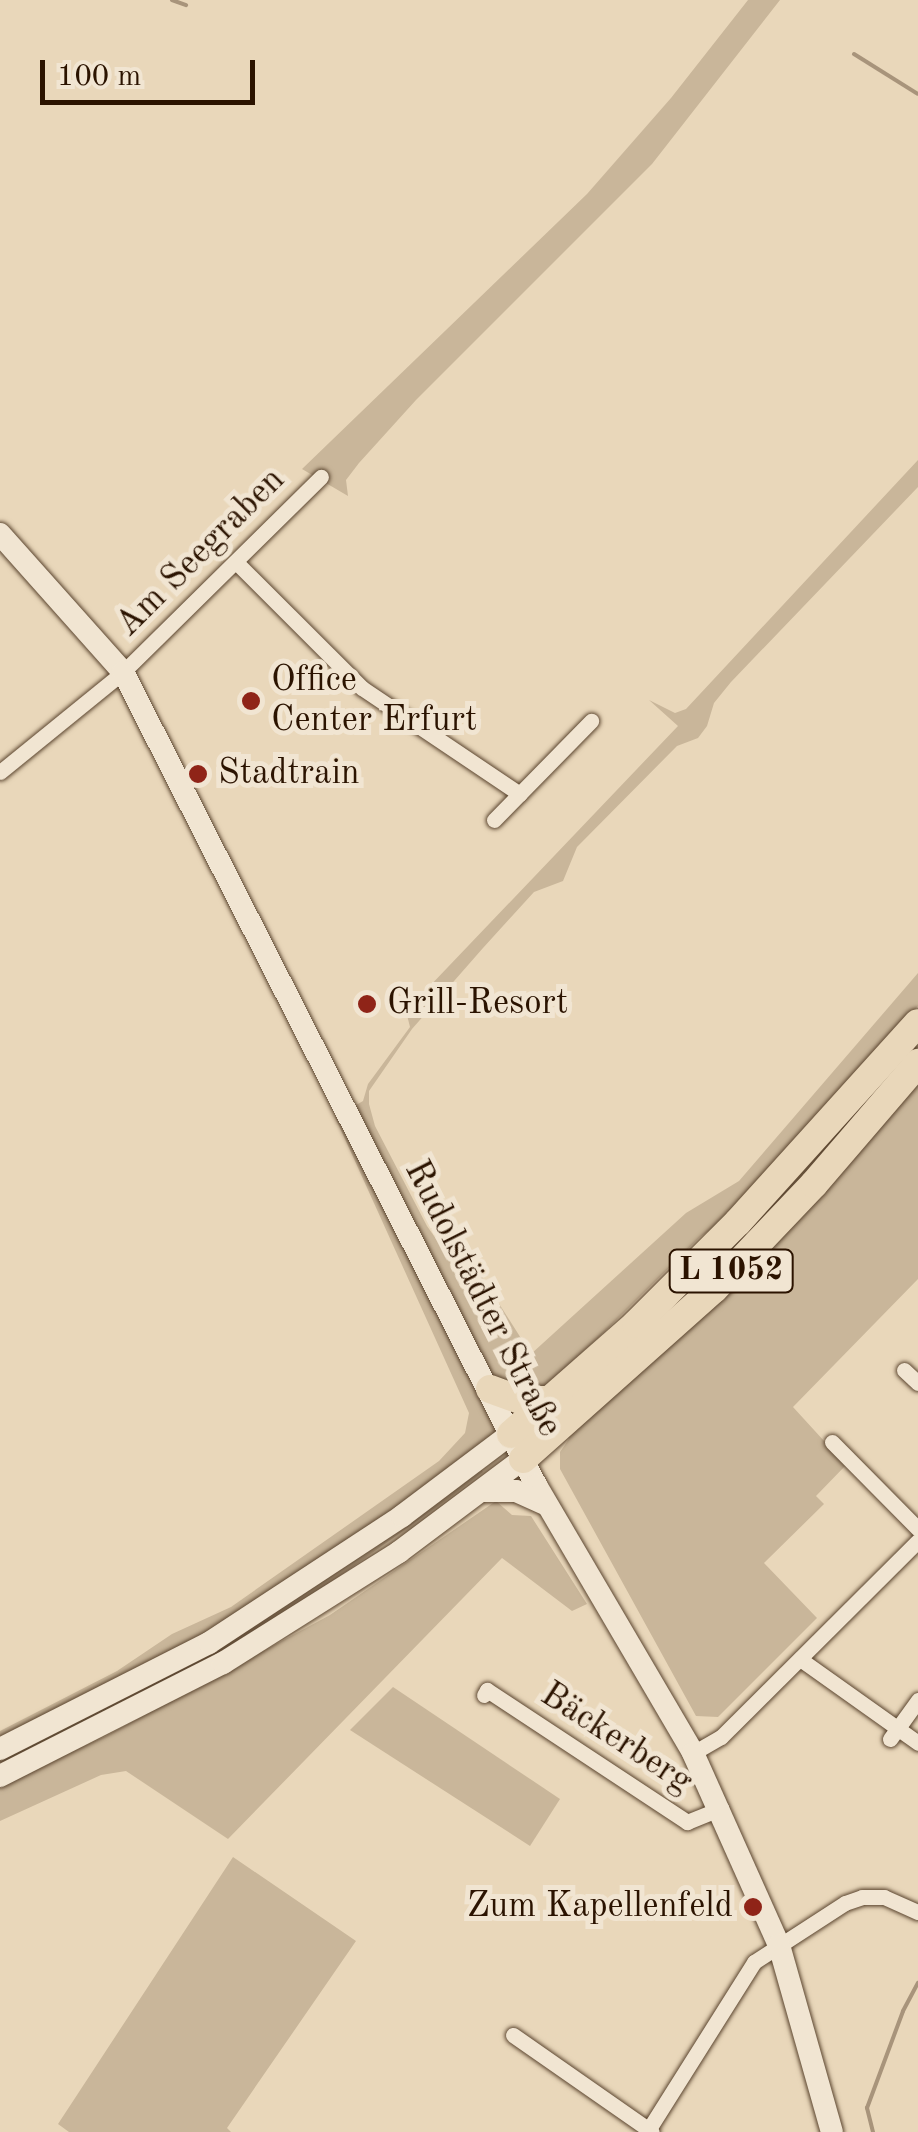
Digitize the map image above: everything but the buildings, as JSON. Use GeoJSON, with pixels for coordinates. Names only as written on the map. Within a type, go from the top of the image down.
{"type":"FeatureCollection","features":[{"type":"Feature","properties":{"kind":"highway","name":"L 1052"},"geometry":{"type":"LineString","coordinates":[[517,1446],[551,1400],[738,1222],[918,1023]]}},
{"type":"Feature","properties":{"kind":"highway","name":"L 1052"},"geometry":{"type":"LineString","coordinates":[[517,1446],[714,1289],[814,1184],[918,1063]]}},
{"type":"Feature","properties":{"kind":"highway"},"geometry":{"type":"LineString","coordinates":[[490,1388],[520,1400],[551,1400]]}},
{"type":"Feature","properties":{"kind":"street","name":"Am Seegraben"},"geometry":{"type":"LineString","coordinates":[[122,672],[321,477]]}},
{"type":"Feature","properties":{"kind":"street","name":"Rudolstädter Straße"},"geometry":{"type":"LineString","coordinates":[[0,534],[122,672],[547,1505],[693,1753],[779,1945],[832,2132]]}},
{"type":"Feature","properties":{"kind":"street"},"geometry":{"type":"LineString","coordinates":[[236,562],[362,688],[520,794]]}},
{"type":"Feature","properties":{"kind":"street"},"geometry":{"type":"LineString","coordinates":[[0,772],[122,672]]}},
{"type":"Feature","properties":{"kind":"street"},"geometry":{"type":"LineString","coordinates":[[494,820],[590,720]]}},
{"type":"Feature","properties":{"kind":"street"},"geometry":{"type":"LineString","coordinates":[[904,1370],[918,1383]]}},
{"type":"Feature","properties":{"kind":"street"},"geometry":{"type":"LineString","coordinates":[[832,1442],[918,1529]]}},
{"type":"Feature","properties":{"kind":"street","name":"L 1052"},"geometry":{"type":"LineString","coordinates":[[0,1776],[223,1663],[399,1552],[482,1491],[517,1446]]}},
{"type":"Feature","properties":{"kind":"street","name":"L 1052"},"geometry":{"type":"LineString","coordinates":[[0,1749],[209,1643],[517,1446]]}},
{"type":"Feature","properties":{"kind":"street"},"geometry":{"type":"LineString","coordinates":[[482,1491],[516,1492],[547,1505]]}},
{"type":"Feature","properties":{"kind":"street"},"geometry":{"type":"LineString","coordinates":[[693,1753],[721,1737],[918,1541]]}},
{"type":"Feature","properties":{"kind":"street"},"geometry":{"type":"LineString","coordinates":[[800,1659],[894,1734],[918,1743]]}},
{"type":"Feature","properties":{"kind":"street","name":"Bäckerberg"},"geometry":{"type":"LineString","coordinates":[[484,1695],[487,1690],[688,1822],[720,1808]]}},
{"type":"Feature","properties":{"kind":"street"},"geometry":{"type":"LineString","coordinates":[[894,1734],[918,1700]]}},
{"type":"Feature","properties":{"kind":"street"},"geometry":{"type":"LineString","coordinates":[[513,2034],[649,2131],[747,1971],[779,1945],[862,1897],[884,1897],[918,1912]]}},
{"type":"Feature","properties":{"kind":"shaded area"},"geometry":{"type":"Polygon","coordinates":[[[748,0],[780,0],[652,164],[416,400],[359,463],[346,480],[348,496],[302,469],[587,194],[671,98],[748,0]]]}},
{"type":"Feature","properties":{"kind":"shaded area"},"geometry":{"type":"Polygon","coordinates":[[[918,460],[918,487],[731,682],[714,703],[707,726],[698,738],[677,746],[577,847],[563,881],[534,892],[483,948],[412,1029],[369,1091],[369,1104],[375,1126],[427,1226],[441,1246],[479,1272],[531,1354],[686,1213],[739,1181],[918,973],[918,1006],[728,1217],[700,1237],[599,1337],[469,1456],[374,1525],[219,1626],[0,1739],[0,1731],[117,1671],[172,1634],[231,1607],[439,1461],[465,1433],[469,1413],[335,1117],[363,1101],[368,1084],[410,1027],[406,1011],[678,726],[649,700],[675,713],[686,709],[918,460]]]}},
{"type":"Feature","properties":{"kind":"shaded area"},"geometry":{"type":"Polygon","coordinates":[[[918,1076],[918,1279],[793,1407],[846,1465],[816,1496],[824,1504],[764,1563],[817,1618],[718,1717],[696,1716],[560,1469],[560,1452],[569,1439],[566,1433],[918,1076]]]}},
{"type":"Feature","properties":{"kind":"shaded area"},"geometry":{"type":"Polygon","coordinates":[[[480,1467],[483,1472],[448,1499],[275,1622],[125,1706],[123,1701],[166,1677],[480,1467]]]}},
{"type":"Feature","properties":{"kind":"shaded area"},"geometry":{"type":"Polygon","coordinates":[[[496,1501],[512,1515],[531,1516],[587,1604],[572,1611],[502,1558],[228,1839],[126,1771],[101,1775],[0,1821],[0,1785],[106,1736],[330,1615],[496,1501]]]}},
{"type":"Feature","properties":{"kind":"shaded area"},"geometry":{"type":"Polygon","coordinates":[[[393,1687],[560,1799],[530,1846],[350,1730],[393,1687]]]}},
{"type":"Feature","properties":{"kind":"shaded area"},"geometry":{"type":"Polygon","coordinates":[[[233,1857],[356,1941],[227,2128],[231,2132],[69,2132],[58,2124],[233,1857]]]}},
{"type":"Feature","properties":{"kind":"waterway"},"geometry":{"type":"LineString","coordinates":[[172,0],[186,5]]}},
{"type":"Feature","properties":{"kind":"waterway"},"geometry":{"type":"LineString","coordinates":[[854,54],[918,94]]}},
{"type":"Feature","properties":{"kind":"waterway"},"geometry":{"type":"LineString","coordinates":[[873,2132],[867,2108],[903,2011],[918,1983]]}},
{"type":"Feature","properties":{"kind":"place","name":"Office Center Erfurt"},"geometry":{"type":"Point","coordinates":[251,701]}},
{"type":"Feature","properties":{"kind":"place","name":"Stadtrain"},"geometry":{"type":"Point","coordinates":[198,774]}},
{"type":"Feature","properties":{"kind":"place","name":"Grill-Resort"},"geometry":{"type":"Point","coordinates":[367,1004]}},
{"type":"Feature","properties":{"kind":"place","name":"Zum Kapellenfeld"},"geometry":{"type":"Point","coordinates":[753,1907]}}]}
